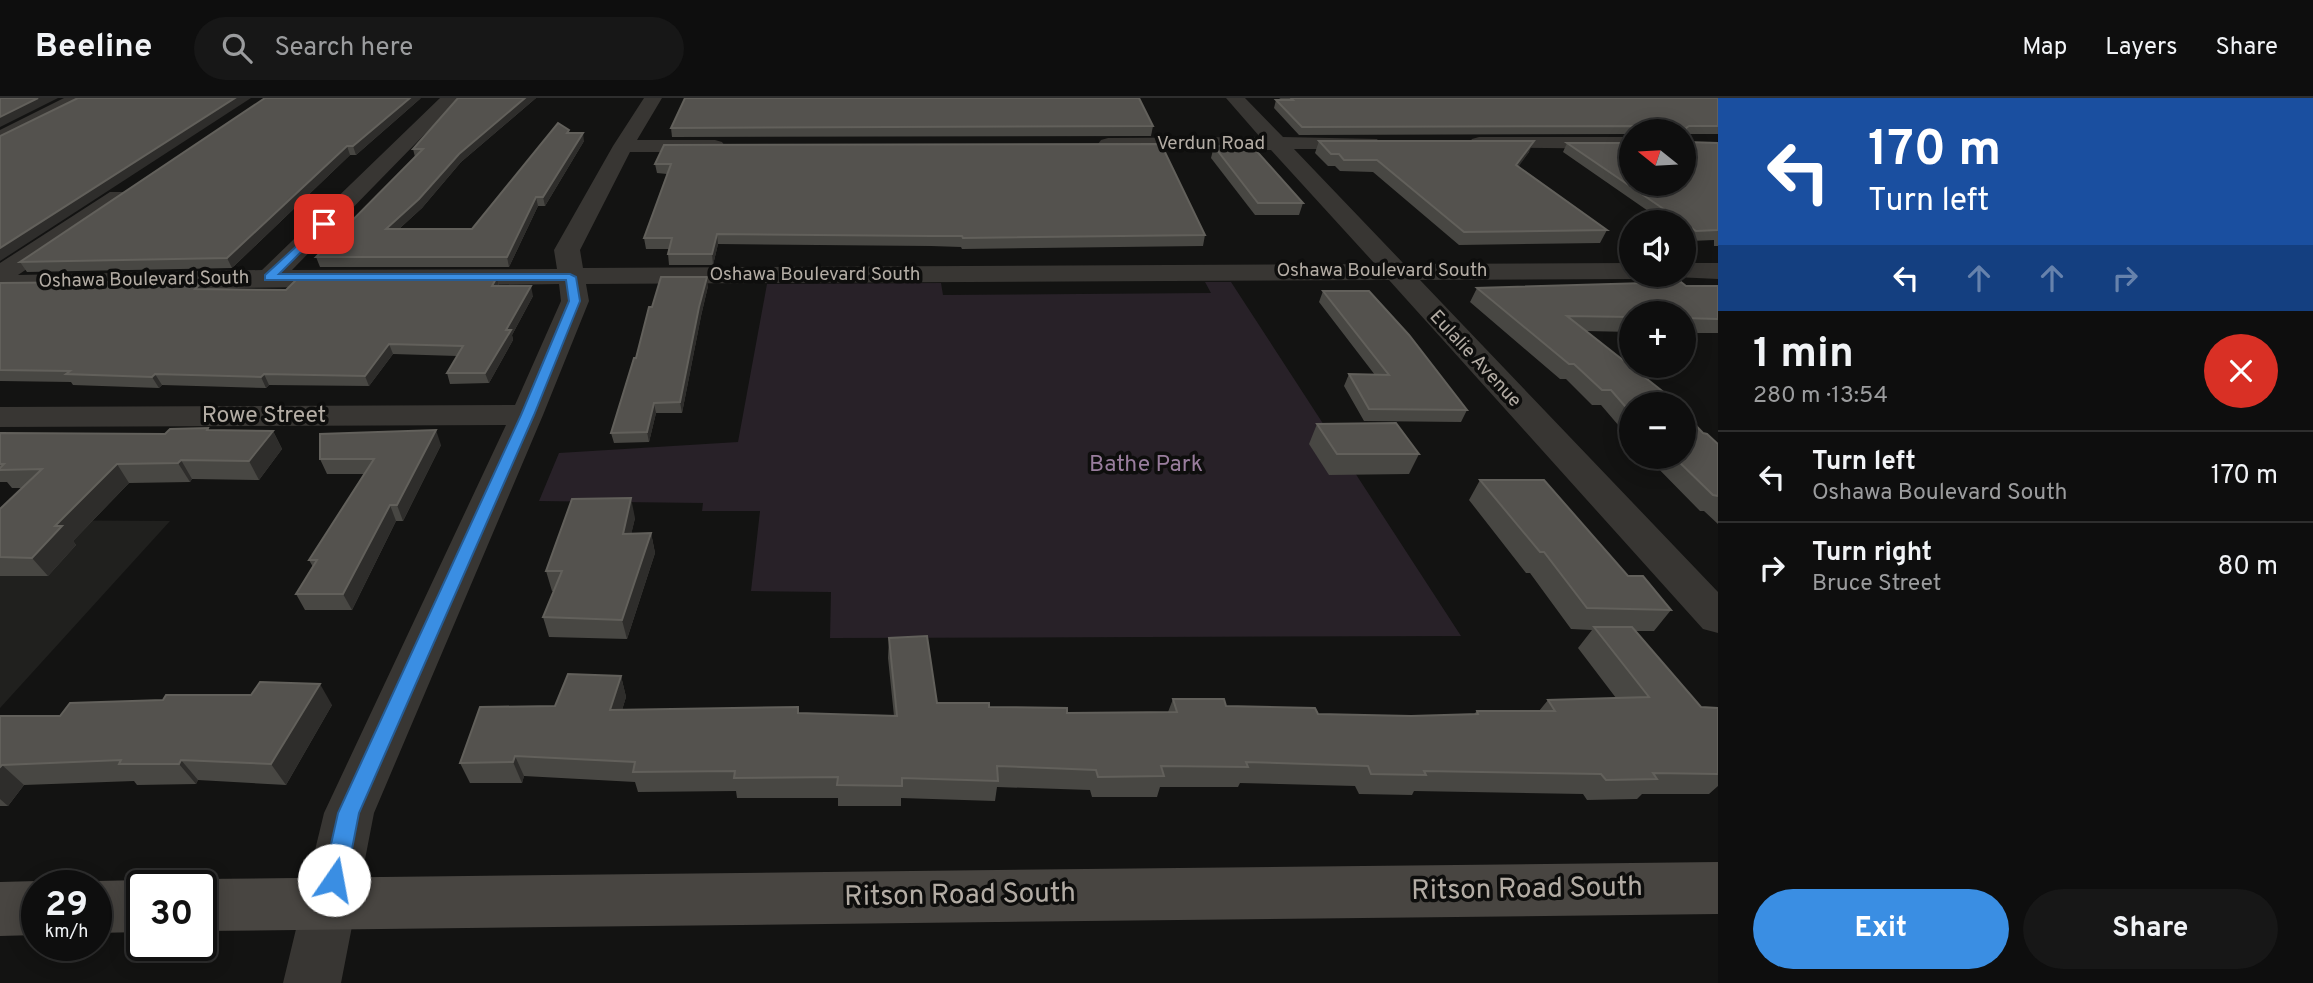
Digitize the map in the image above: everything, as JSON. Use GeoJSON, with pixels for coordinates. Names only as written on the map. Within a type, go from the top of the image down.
{"type":"FeatureCollection","features":[{"type":"Feature","properties":{"kind":"main road","name":"Ritson Road South"},"geometry":{"type":"LineString","coordinates":[[217,905],[1718,888]]}},
{"type":"Feature","properties":{"kind":"main road"},"geometry":{"type":"LineString","coordinates":[[0,909],[21,908]]}},
{"type":"Feature","properties":{"kind":"street"},"geometry":{"type":"LineString","coordinates":[[0,138],[78,98]]}},
{"type":"Feature","properties":{"kind":"street"},"geometry":{"type":"LineString","coordinates":[[269,278],[451,98]]}},
{"type":"Feature","properties":{"kind":"street"},"geometry":{"type":"LineString","coordinates":[[312,983],[349,813],[527,415],[575,301],[567,250],[623,146],[653,98]]}},
{"type":"Feature","properties":{"kind":"street","name":"Eulalie Avenue"},"geometry":{"type":"LineString","coordinates":[[1235,98],[1718,618]]}},
{"type":"Feature","properties":{"kind":"street","name":"Verdun Road"},"geometry":{"type":"LineString","coordinates":[[1093,144],[1386,143]]}},
{"type":"Feature","properties":{"kind":"street"},"geometry":{"type":"LineString","coordinates":[[1454,143],[1619,143]]}},
{"type":"Feature","properties":{"kind":"street"},"geometry":{"type":"LineString","coordinates":[[623,146],[733,146]]}},
{"type":"Feature","properties":{"kind":"street"},"geometry":{"type":"LineString","coordinates":[[0,275],[140,183]]}},
{"type":"Feature","properties":{"kind":"street","name":"Oshawa Boulevard South"},"geometry":{"type":"LineString","coordinates":[[0,283],[269,278],[1393,270],[1619,271]]}},
{"type":"Feature","properties":{"kind":"street"},"geometry":{"type":"LineString","coordinates":[[1696,271],[1718,271]]}},
{"type":"Feature","properties":{"kind":"street","name":"Rowe Street"},"geometry":{"type":"LineString","coordinates":[[0,417],[527,415]]}},
{"type":"Feature","properties":{"kind":"shaded area"},"geometry":{"type":"Polygon","coordinates":[[[0,520],[170,521],[0,708],[0,520]]]}},
{"type":"Feature","properties":{"kind":"green space","name":"Bathe Park"},"geometry":{"type":"Polygon","coordinates":[[[1205,282],[1231,282],[1461,636],[830,638],[831,592],[751,591],[760,511],[702,511],[703,503],[539,501],[559,453],[738,442],[767,284],[941,283],[943,295],[1211,293],[1205,282]]]}},
{"type":"Feature","properties":{"kind":"building"},"geometry":{"type":"Polygon","coordinates":[[[0,98],[38,98],[0,117],[0,98]]]}},
{"type":"Feature","properties":{"kind":"building"},"geometry":{"type":"Polygon","coordinates":[[[78,98],[235,98],[0,248],[0,136],[78,98]]]}},
{"type":"Feature","properties":{"kind":"building"},"geometry":{"type":"Polygon","coordinates":[[[265,98],[410,98],[353,146],[347,146],[227,258],[20,262],[265,98]]]}},
{"type":"Feature","properties":{"kind":"building"},"geometry":{"type":"Polygon","coordinates":[[[458,98],[525,98],[459,154],[419,199],[386,229],[472,229],[558,123],[569,130],[567,133],[583,133],[543,197],[536,197],[507,257],[316,257],[423,149],[413,149],[458,98]]]}},
{"type":"Feature","properties":{"kind":"building"},"geometry":{"type":"Polygon","coordinates":[[[685,98],[1139,98],[1153,126],[671,128],[685,98]]]}},
{"type":"Feature","properties":{"kind":"building"},"geometry":{"type":"Polygon","coordinates":[[[1291,98],[1718,98],[1718,126],[1696,126],[1696,119],[1619,119],[1619,126],[1302,127],[1276,100],[1293,100],[1291,98]]]}},
{"type":"Feature","properties":{"kind":"building"},"geometry":{"type":"Polygon","coordinates":[[[1319,141],[1534,141],[1516,165],[1607,230],[1464,232],[1377,160],[1344,160],[1339,154],[1331,154],[1319,141]]]}},
{"type":"Feature","properties":{"kind":"building"},"geometry":{"type":"Polygon","coordinates":[[[1696,142],[1718,143],[1718,230],[1696,231],[1696,210],[1665,210],[1645,196],[1696,196],[1696,142]]]}},
{"type":"Feature","properties":{"kind":"building"},"geometry":{"type":"Polygon","coordinates":[[[1567,143],[1619,143],[1619,178],[1567,143]]]}},
{"type":"Feature","properties":{"kind":"building"},"geometry":{"type":"Polygon","coordinates":[[[1161,144],[1205,235],[963,238],[717,234],[712,254],[668,254],[672,238],[644,238],[671,164],[655,164],[664,145],[1161,144]]]}},
{"type":"Feature","properties":{"kind":"building"},"geometry":{"type":"Polygon","coordinates":[[[1214,146],[1252,146],[1303,203],[1258,203],[1214,146]]]}},
{"type":"Feature","properties":{"kind":"building"},"geometry":{"type":"Polygon","coordinates":[[[497,277],[492,286],[531,286],[506,330],[511,330],[485,373],[447,373],[463,346],[389,344],[365,376],[155,374],[152,377],[66,374],[70,371],[0,370],[0,283],[203,281],[195,289],[286,290],[296,280],[497,277]]]}},
{"type":"Feature","properties":{"kind":"building"},"geometry":{"type":"Polygon","coordinates":[[[661,277],[707,277],[680,402],[654,403],[647,432],[611,433],[636,358],[649,307],[652,307],[661,277]]]}},
{"type":"Feature","properties":{"kind":"building"},"geometry":{"type":"Polygon","coordinates":[[[1619,284],[1619,287],[1718,286],[1718,319],[1696,318],[1696,301],[1619,301],[1619,317],[1567,316],[1619,357],[1619,378],[1646,378],[1663,392],[1619,392],[1619,399],[1611,390],[1602,390],[1574,364],[1569,364],[1477,288],[1619,284]]]}},
{"type":"Feature","properties":{"kind":"building"},"geometry":{"type":"Polygon","coordinates":[[[1323,291],[1369,291],[1409,335],[1467,410],[1369,409],[1349,374],[1389,375],[1323,291]]]}},
{"type":"Feature","properties":{"kind":"building"},"geometry":{"type":"Polygon","coordinates":[[[1396,423],[1419,454],[1337,454],[1317,424],[1396,423]]]}},
{"type":"Feature","properties":{"kind":"building"},"geometry":{"type":"Polygon","coordinates":[[[1696,426],[1718,444],[1718,496],[1713,495],[1686,469],[1696,469],[1696,426]]]}},
{"type":"Feature","properties":{"kind":"building"},"geometry":{"type":"Polygon","coordinates":[[[208,428],[207,430],[273,431],[249,461],[181,460],[178,463],[117,464],[55,526],[62,526],[32,558],[0,557],[0,509],[42,469],[0,470],[4,464],[0,464],[0,433],[165,434],[170,429],[208,428]]]}},
{"type":"Feature","properties":{"kind":"building"},"geometry":{"type":"Polygon","coordinates":[[[436,430],[397,505],[390,505],[343,594],[296,594],[317,560],[309,560],[374,459],[320,459],[320,434],[436,430]]]}},
{"type":"Feature","properties":{"kind":"building"},"geometry":{"type":"Polygon","coordinates":[[[1480,480],[1544,480],[1628,576],[1643,576],[1671,610],[1587,608],[1544,552],[1540,552],[1480,480]]]}},
{"type":"Feature","properties":{"kind":"building"},"geometry":{"type":"Polygon","coordinates":[[[631,498],[623,534],[651,533],[622,620],[543,617],[562,571],[546,571],[572,499],[631,498]]]}},
{"type":"Feature","properties":{"kind":"building"},"geometry":{"type":"Polygon","coordinates":[[[1594,627],[1632,627],[1701,707],[1718,708],[1718,774],[1653,773],[1657,779],[1606,780],[1601,774],[1424,771],[1426,775],[1371,774],[1368,766],[1246,762],[1248,767],[1161,766],[1164,776],[1098,777],[1096,770],[997,766],[998,781],[902,778],[902,786],[837,785],[838,777],[734,778],[735,771],[633,772],[635,762],[515,756],[513,762],[460,763],[480,707],[555,706],[568,674],[621,676],[610,710],[798,707],[798,713],[897,716],[889,638],[927,636],[937,703],[1067,708],[1067,713],[1177,712],[1173,699],[1224,699],[1226,706],[1315,708],[1318,714],[1411,716],[1478,714],[1477,711],[1555,711],[1548,700],[1649,697],[1594,627]]]}},
{"type":"Feature","properties":{"kind":"building"},"geometry":{"type":"Polygon","coordinates":[[[260,682],[320,684],[271,764],[181,760],[179,764],[119,764],[121,760],[0,767],[0,716],[60,716],[70,703],[163,700],[166,695],[251,695],[260,682]]]}},
{"type":"Feature","properties":{"kind":"route"},"geometry":{"type":"LineString","coordinates":[[324,224],[269,278],[570,277],[575,301],[527,415],[349,813],[334,880]]}}]}
